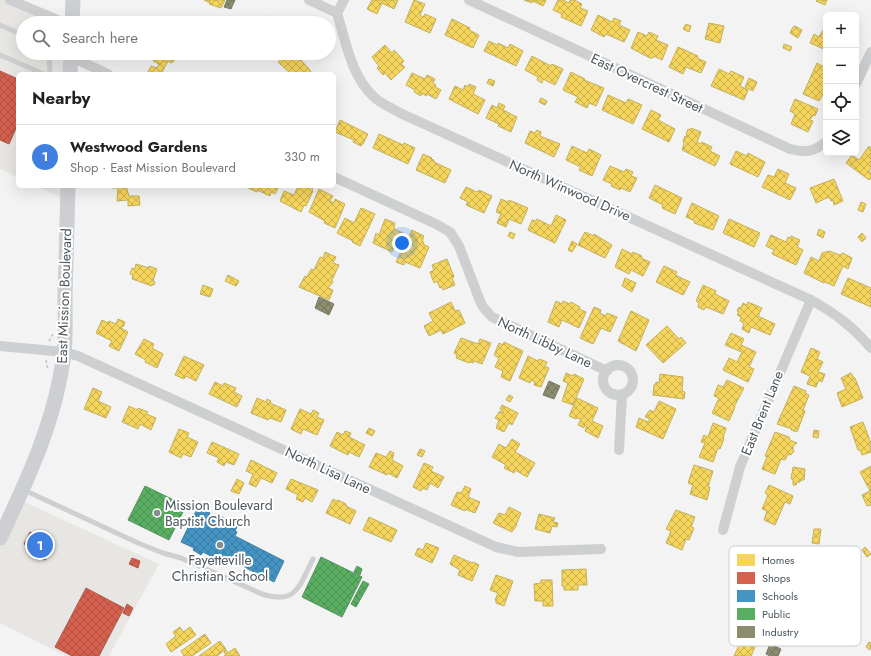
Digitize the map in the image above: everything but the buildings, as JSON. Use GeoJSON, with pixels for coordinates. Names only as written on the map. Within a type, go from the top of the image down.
{"type":"FeatureCollection","features":[{"type":"Feature","properties":{"kind":"main road"},"geometry":{"type":"LineString","coordinates":[[72,16],[73,0]]}},
{"type":"Feature","properties":{"kind":"main road"},"geometry":{"type":"LineString","coordinates":[[70,72],[71,60]]}},
{"type":"Feature","properties":{"kind":"main road","name":"East Mission Boulevard"},"geometry":{"type":"LineString","coordinates":[[0,538],[40,450],[54,406],[64,352],[68,188]]}},
{"type":"Feature","properties":{"kind":"street"},"geometry":{"type":"LineString","coordinates":[[10,0],[48,16]]}},
{"type":"Feature","properties":{"kind":"street"},"geometry":{"type":"LineString","coordinates":[[309,0],[337,13],[344,0]]}},
{"type":"Feature","properties":{"kind":"street","name":"East Overcrest Street"},"geometry":{"type":"LineString","coordinates":[[469,0],[790,149],[802,152],[815,150],[823,144]]}},
{"type":"Feature","properties":{"kind":"street","name":"North Winwood Drive"},"geometry":{"type":"LineString","coordinates":[[337,13],[355,71],[360,82],[374,98],[400,113],[811,300],[835,314],[857,332],[871,348]]}},
{"type":"Feature","properties":{"kind":"street"},"geometry":{"type":"LineString","coordinates":[[859,78],[871,52]]}},
{"type":"Feature","properties":{"kind":"street"},"geometry":{"type":"LineString","coordinates":[[81,60],[104,72]]}},
{"type":"Feature","properties":{"kind":"street","name":"North Libby Lane"},"geometry":{"type":"LineString","coordinates":[[336,178],[444,228],[455,239],[459,246],[480,301],[492,317],[606,371]]}},
{"type":"Feature","properties":{"kind":"street","name":"East Brent Lane"},"geometry":{"type":"LineString","coordinates":[[723,530],[740,466],[811,300]]}},
{"type":"Feature","properties":{"kind":"street","name":"North Lisa Lane"},"geometry":{"type":"LineString","coordinates":[[0,346],[64,352],[78,356],[496,547],[518,552],[601,549]]}},
{"type":"Feature","properties":{"kind":"street","name":"North Libby Lane"},"geometry":{"type":"LineString","coordinates":[[614,366],[623,366],[630,372],[633,381],[632,386],[629,390],[622,394],[613,394],[606,388],[603,380],[606,371],[614,366]]}},
{"type":"Feature","properties":{"kind":"street"},"geometry":{"type":"LineString","coordinates":[[619,450],[622,394]]}},
{"type":"Feature","properties":{"kind":"lane"},"geometry":{"type":"LineString","coordinates":[[0,25],[16,32]]}},
{"type":"Feature","properties":{"kind":"lane"},"geometry":{"type":"LineString","coordinates":[[0,55],[39,72]]}},
{"type":"Feature","properties":{"kind":"lane"},"geometry":{"type":"LineString","coordinates":[[49,60],[50,72]]}},
{"type":"Feature","properties":{"kind":"lane"},"geometry":{"type":"LineString","coordinates":[[23,489],[138,543],[163,553],[181,558],[273,598],[292,595],[296,591],[313,559]]}},
{"type":"Feature","properties":{"kind":"path"},"geometry":{"type":"LineString","coordinates":[[46,358],[46,364],[49,372]]}},
{"type":"Feature","properties":{"kind":"shaded area"},"geometry":{"type":"Polygon","coordinates":[[[0,0],[10,0],[48,16],[16,16],[16,60],[71,60],[70,72],[16,72],[16,176],[0,169],[0,0]]]}},
{"type":"Feature","properties":{"kind":"shaded area"},"geometry":{"type":"Polygon","coordinates":[[[41,188],[68,188],[67,201],[41,188]]]}},
{"type":"Feature","properties":{"kind":"shaded area"},"geometry":{"type":"Polygon","coordinates":[[[18,499],[159,564],[109,656],[66,656],[0,623],[0,538],[18,499]]]}},
{"type":"Feature","properties":{"kind":"place","name":"Mission Boulevard Baptist Church"},"geometry":{"type":"Point","coordinates":[157,513]}},
{"type":"Feature","properties":{"kind":"place","name":"Westwood Gardens"},"geometry":{"type":"Point","coordinates":[40,545]}},
{"type":"Feature","properties":{"kind":"place","name":"Fayetteville Christian School"},"geometry":{"type":"Point","coordinates":[220,545]}}]}
